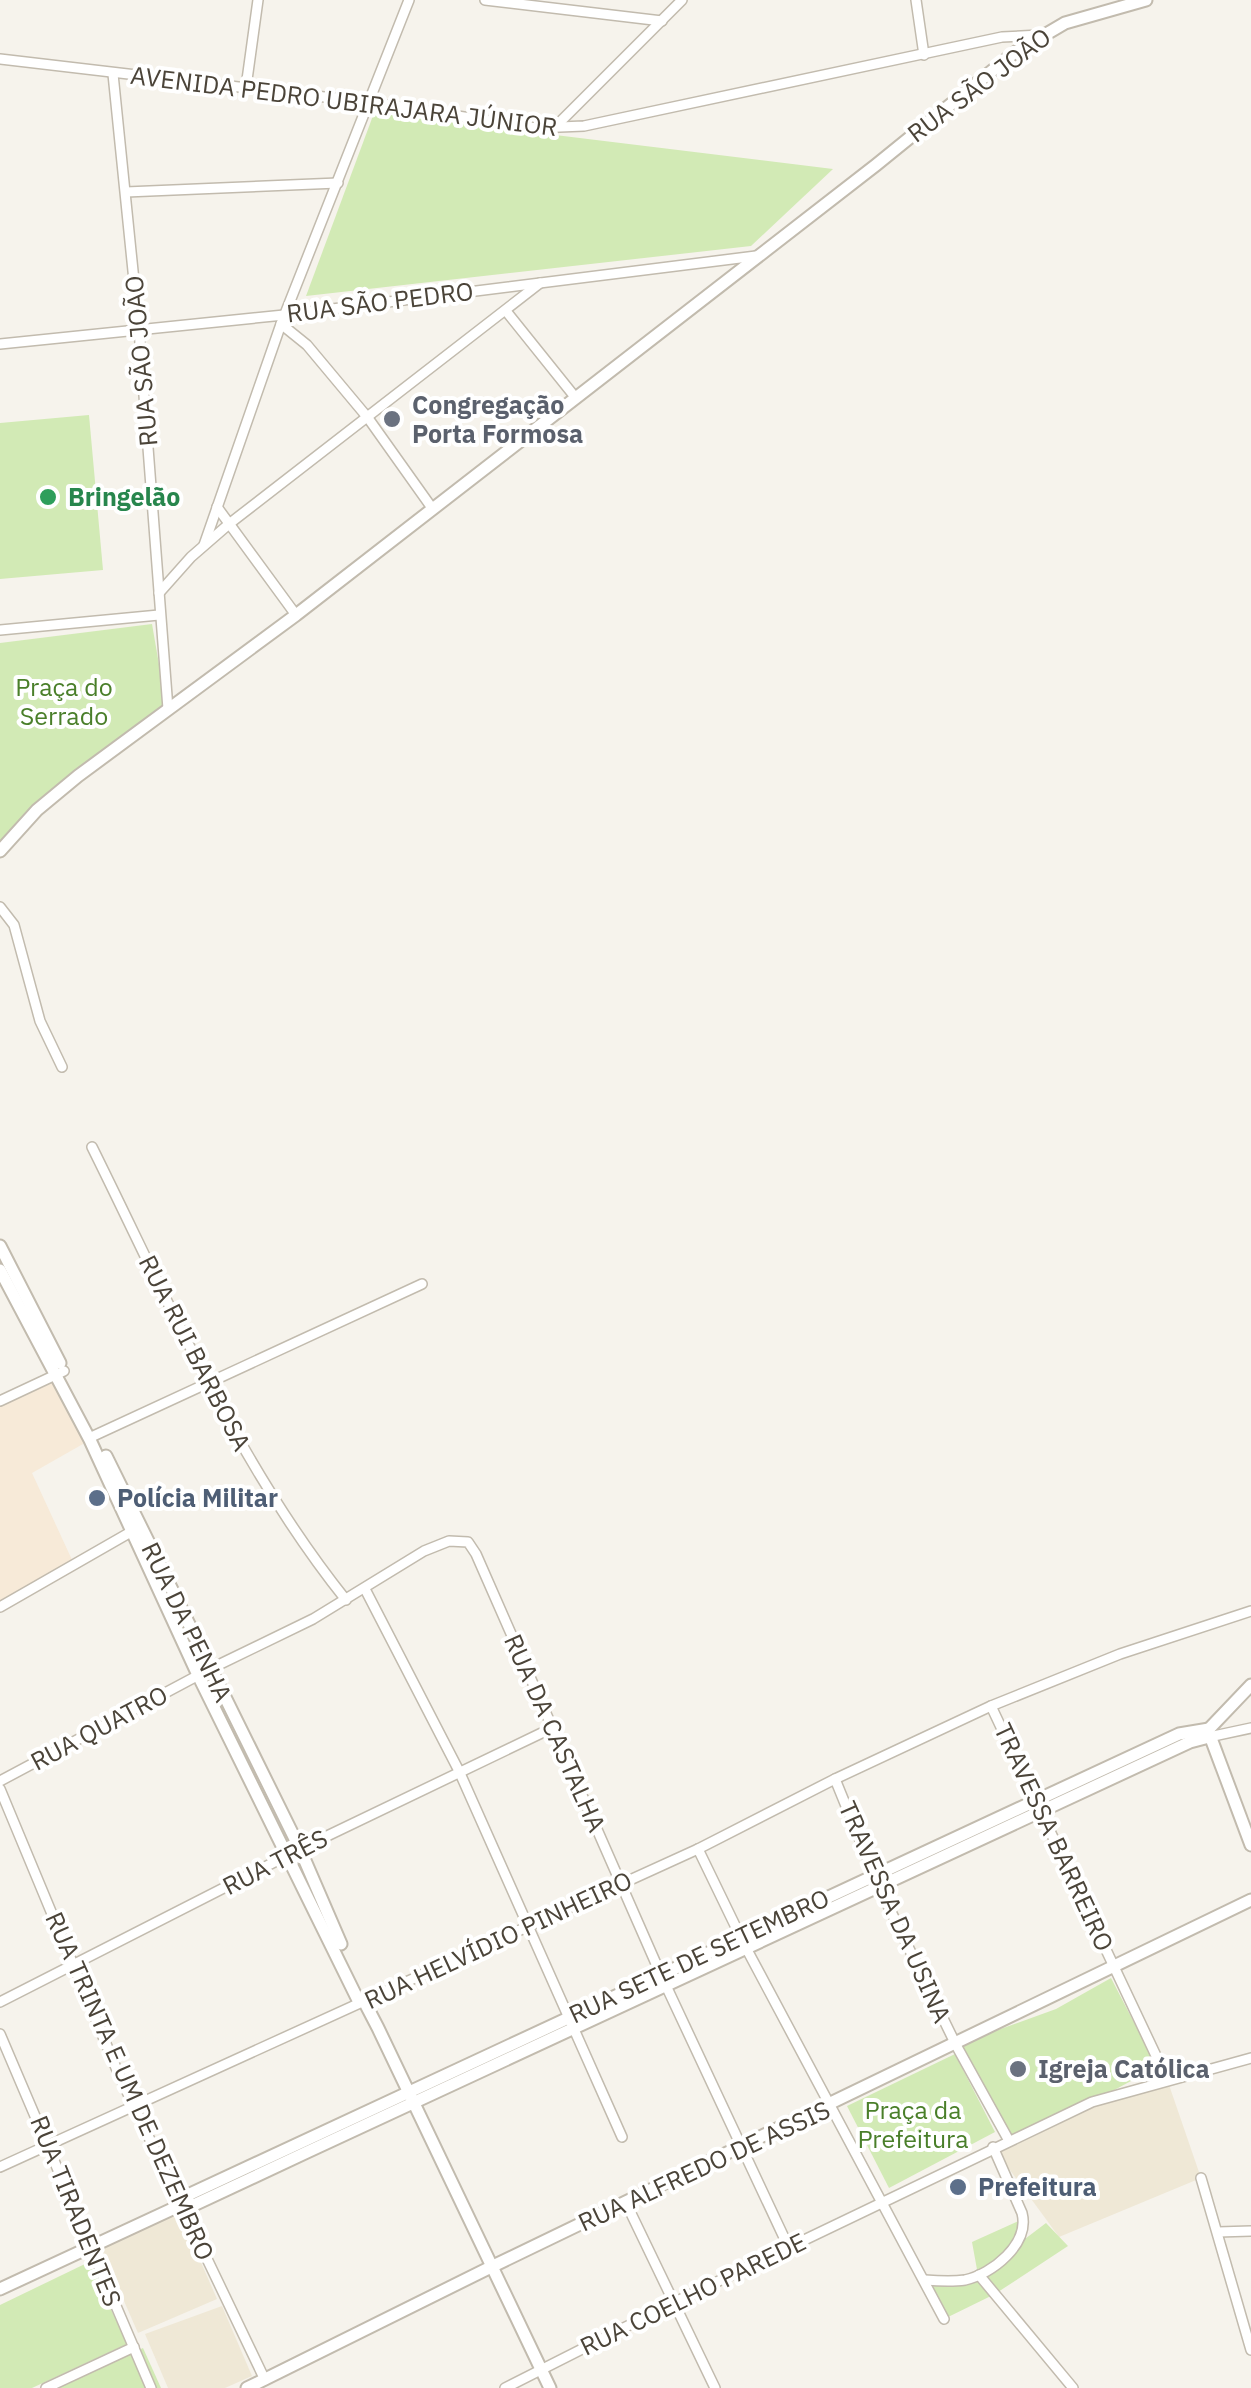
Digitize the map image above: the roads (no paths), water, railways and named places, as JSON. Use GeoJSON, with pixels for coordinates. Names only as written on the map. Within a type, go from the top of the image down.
{"type":"FeatureCollection","features":[{"type":"Feature","properties":{"kind":"street"},"geometry":{"type":"LineString","coordinates":[[246,87],[258,0]]}},
{"type":"Feature","properties":{"kind":"street"},"geometry":{"type":"LineString","coordinates":[[204,545],[282,319],[409,0]]}},
{"type":"Feature","properties":{"kind":"street"},"geometry":{"type":"LineString","coordinates":[[485,0],[662,22]]}},
{"type":"Feature","properties":{"kind":"street"},"geometry":{"type":"LineString","coordinates":[[553,129],[682,0]]}},
{"type":"Feature","properties":{"kind":"street"},"geometry":{"type":"LineString","coordinates":[[916,0],[924,54]]}},
{"type":"Feature","properties":{"kind":"street","name":"RUA SÃO JOÃO"},"geometry":{"type":"LineString","coordinates":[[0,851],[37,810],[759,256],[982,77],[1040,35],[1096,12],[1146,0]]}},
{"type":"Feature","properties":{"kind":"street","name":"AVENIDA PEDRO UBIRAJARA JÚNIOR"},"geometry":{"type":"LineString","coordinates":[[0,59],[367,102],[553,129],[584,126],[1002,37],[1040,35]]}},
{"type":"Feature","properties":{"kind":"street","name":"RUA SÃO JOÃO"},"geometry":{"type":"LineString","coordinates":[[113,74],[139,330],[168,709]]}},
{"type":"Feature","properties":{"kind":"street"},"geometry":{"type":"LineString","coordinates":[[126,192],[338,183]]}},
{"type":"Feature","properties":{"kind":"street","name":"RUA SÃO PEDRO"},"geometry":{"type":"LineString","coordinates":[[0,344],[282,319],[497,287],[759,256]]}},
{"type":"Feature","properties":{"kind":"street"},"geometry":{"type":"LineString","coordinates":[[159,593],[229,524],[543,281]]}},
{"type":"Feature","properties":{"kind":"street"},"geometry":{"type":"LineString","coordinates":[[497,287],[575,397]]}},
{"type":"Feature","properties":{"kind":"street"},"geometry":{"type":"LineString","coordinates":[[282,319],[368,418],[432,508]]}},
{"type":"Feature","properties":{"kind":"street"},"geometry":{"type":"LineString","coordinates":[[217,507],[296,615]]}},
{"type":"Feature","properties":{"kind":"street"},"geometry":{"type":"LineString","coordinates":[[0,630],[159,615]]}},
{"type":"Feature","properties":{"kind":"street"},"geometry":{"type":"LineString","coordinates":[[0,907],[14,926],[40,1021],[62,1067]]}},
{"type":"Feature","properties":{"kind":"street","name":"RUA RUI BARBOSA"},"geometry":{"type":"LineString","coordinates":[[92,1147],[208,1382],[273,1500],[346,1600]]}},
{"type":"Feature","properties":{"kind":"street","name":"RUA DA PENHA"},"geometry":{"type":"LineString","coordinates":[[0,1246],[550,2388]]}},
{"type":"Feature","properties":{"kind":"street","name":"RUA DA PENHA"},"geometry":{"type":"LineString","coordinates":[[0,1270],[60,1372]]}},
{"type":"Feature","properties":{"kind":"street"},"geometry":{"type":"LineString","coordinates":[[92,1436],[422,1284]]}},
{"type":"Feature","properties":{"kind":"street"},"geometry":{"type":"LineString","coordinates":[[0,1402],[60,1372]]}},
{"type":"Feature","properties":{"kind":"street"},"geometry":{"type":"LineString","coordinates":[[0,1607],[136,1529]]}},
{"type":"Feature","properties":{"kind":"street","name":"RUA QUATRO"},"geometry":{"type":"LineString","coordinates":[[0,1781],[346,1600],[438,1545],[458,1540],[472,1546]]}},
{"type":"Feature","properties":{"kind":"street","name":"RUA DA CASTALHA"},"geometry":{"type":"LineString","coordinates":[[472,1546],[664,1980],[788,2246]]}},
{"type":"Feature","properties":{"kind":"street"},"geometry":{"type":"LineString","coordinates":[[365,1589],[459,1770],[622,2138]]}},
{"type":"Feature","properties":{"kind":"street","name":"RUA HELVÍDIO PINHEIRO"},"geometry":{"type":"LineString","coordinates":[[0,2167],[698,1849],[991,1706],[1120,1654],[1251,1611]]}},
{"type":"Feature","properties":{"kind":"street"},"geometry":{"type":"LineString","coordinates":[[1251,1685],[1209,1733],[1251,1845]]}},
{"type":"Feature","properties":{"kind":"street","name":"TRAVESSA BARREIRO"},"geometry":{"type":"LineString","coordinates":[[991,1706],[1168,2079]]}},
{"type":"Feature","properties":{"kind":"street","name":"RUA TRÊS"},"geometry":{"type":"LineString","coordinates":[[0,2002],[459,1770],[552,1728]]}},
{"type":"Feature","properties":{"kind":"street","name":"RUA SETE DE SETEMBRO"},"geometry":{"type":"LineString","coordinates":[[502,2054],[575,2028],[743,1940],[1037,1806],[1209,1733],[1251,1728]]}},
{"type":"Feature","properties":{"kind":"street","name":"TRAVESSA DA USINA"},"geometry":{"type":"LineString","coordinates":[[834,1780],[877,1882],[956,2045],[1008,2139]]}},
{"type":"Feature","properties":{"kind":"street","name":"RUA TRINTA E UM DE DEZEMBRO"},"geometry":{"type":"LineString","coordinates":[[0,1789],[134,2108],[267,2384]]}},
{"type":"Feature","properties":{"kind":"street"},"geometry":{"type":"LineString","coordinates":[[698,1849],[944,2320]]}},
{"type":"Feature","properties":{"kind":"street","name":"RUA ALFREDO DE ASSIS"},"geometry":{"type":"LineString","coordinates":[[248,2388],[267,2384],[491,2266],[1251,1900]]}},
{"type":"Feature","properties":{"kind":"street","name":"RUA SETE DE SETEMBRO"},"geometry":{"type":"LineString","coordinates":[[0,2289],[181,2205],[196,2204],[502,2054],[569,2016],[664,1980]]}},
{"type":"Feature","properties":{"kind":"street","name":"RUA TIRADENTES"},"geometry":{"type":"LineString","coordinates":[[0,2034],[151,2388]]}},
{"type":"Feature","properties":{"kind":"street","name":"RUA COELHO PAREDE"},"geometry":{"type":"LineString","coordinates":[[505,2388],[1008,2139],[1092,2102],[1251,2058]]}},
{"type":"Feature","properties":{"kind":"street"},"geometry":{"type":"LineString","coordinates":[[924,2280],[950,2282],[979,2275],[1014,2247],[1024,2222],[993,2147]]}},
{"type":"Feature","properties":{"kind":"street"},"geometry":{"type":"LineString","coordinates":[[1201,2178],[1251,2350]]}},
{"type":"Feature","properties":{"kind":"street"},"geometry":{"type":"LineString","coordinates":[[626,2203],[716,2388]]}},
{"type":"Feature","properties":{"kind":"street"},"geometry":{"type":"LineString","coordinates":[[1218,2232],[1251,2231]]}},
{"type":"Feature","properties":{"kind":"street"},"geometry":{"type":"LineString","coordinates":[[979,2275],[1073,2388]]}},
{"type":"Feature","properties":{"kind":"street"},"geometry":{"type":"LineString","coordinates":[[46,2388],[134,2347]]}},
{"type":"Feature","properties":{"kind":"place","name":"Congregação Porta Formosa"},"geometry":{"type":"Point","coordinates":[392,419]}},
{"type":"Feature","properties":{"kind":"place","name":"Bringelão"},"geometry":{"type":"Point","coordinates":[48,497]}},
{"type":"Feature","properties":{"kind":"place","name":"Polícia Militar"},"geometry":{"type":"Point","coordinates":[97,1498]}},
{"type":"Feature","properties":{"kind":"place","name":"Igreja Católica"},"geometry":{"type":"Point","coordinates":[1018,2069]}},
{"type":"Feature","properties":{"kind":"place","name":"Prefeitura"},"geometry":{"type":"Point","coordinates":[958,2187]}},
{"type":"Feature","properties":{"kind":"park label","name":"Praça do Serrado"},"geometry":{"type":"Point","coordinates":[64,702]}},
{"type":"Feature","properties":{"kind":"park label","name":"Praça da Prefeitura"},"geometry":{"type":"Point","coordinates":[913,2124]}}]}
